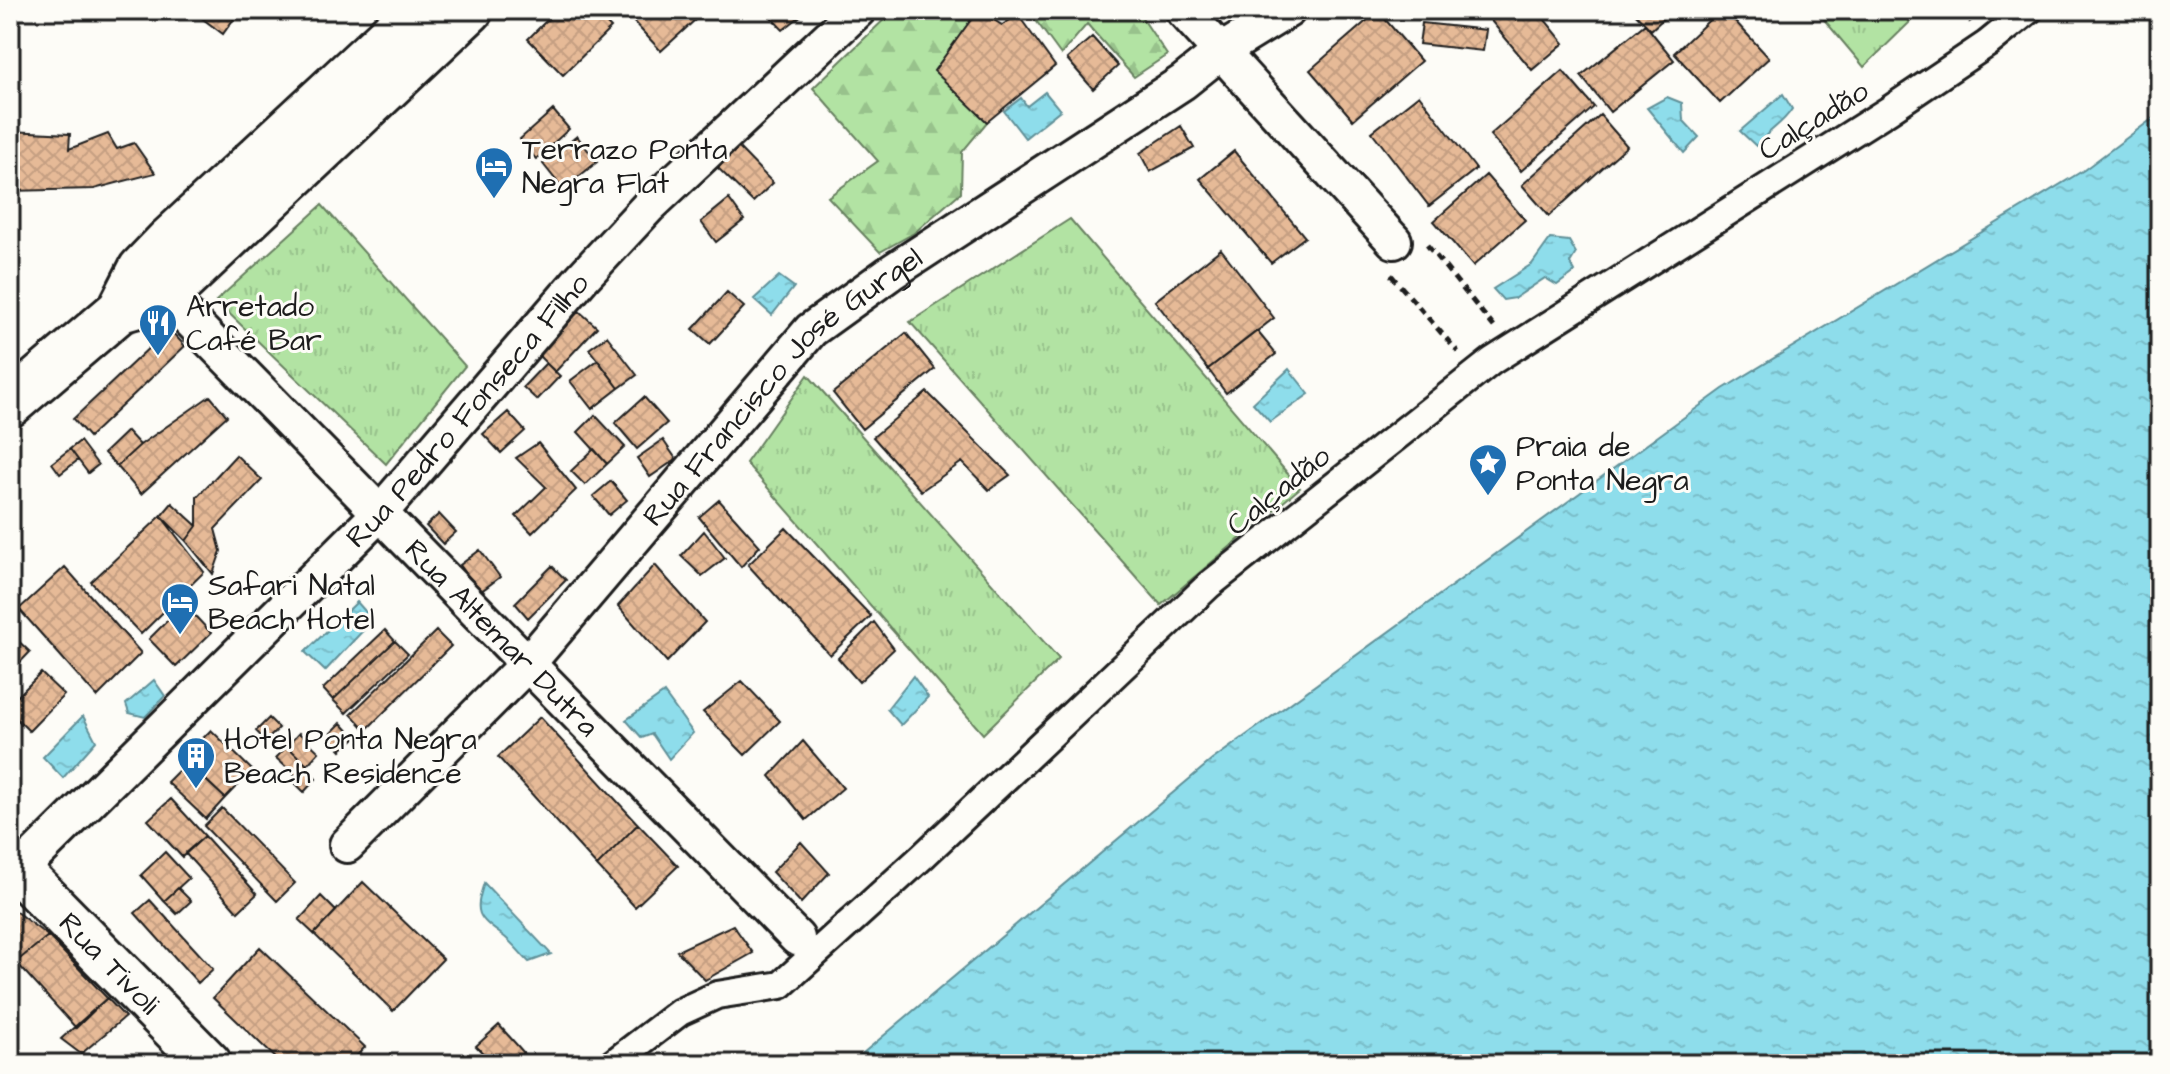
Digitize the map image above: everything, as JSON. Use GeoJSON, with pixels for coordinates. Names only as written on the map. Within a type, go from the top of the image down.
{"type":"FeatureCollection","features":[{"type":"Feature","properties":{"kind":"main road"},"geometry":{"type":"LineString","coordinates":[[153,283],[182,226],[417,10]]}},
{"type":"Feature","properties":{"kind":"main road"},"geometry":{"type":"LineString","coordinates":[[10,404],[470,10]]}},
{"type":"Feature","properties":{"kind":"main road","name":"Rua Tivoli"},"geometry":{"type":"LineString","coordinates":[[13,871],[209,1064]]}},
{"type":"Feature","properties":{"kind":"street","name":"Rua Pedro Fonseca Filho"},"geometry":{"type":"LineString","coordinates":[[13,871],[379,514],[582,278],[649,206],[858,10]]}},
{"type":"Feature","properties":{"kind":"street"},"geometry":{"type":"LineString","coordinates":[[1183,10],[1223,50],[1402,251]]}},
{"type":"Feature","properties":{"kind":"street","name":"Rua Francisco José Gurgel"},"geometry":{"type":"LineString","coordinates":[[347,845],[529,662],[811,330],[893,271],[1183,82],[1223,50],[1288,10]]}},
{"type":"Feature","properties":{"kind":"street","name":"Calçadão"},"geometry":{"type":"LineString","coordinates":[[612,1064],[680,1012],[717,995],[781,985],[934,846],[1209,585],[1475,373],[1889,110],[1987,44],[2029,10]]}},
{"type":"Feature","properties":{"kind":"street","name":"Rua Altemar Dutra"},"geometry":{"type":"LineString","coordinates":[[153,283],[797,938]]}},
{"type":"Feature","properties":{"kind":"path"},"geometry":{"type":"LineString","coordinates":[[1402,251],[1511,348]]}},
{"type":"Feature","properties":{"kind":"path"},"geometry":{"type":"LineString","coordinates":[[1402,251],[1475,373]]}},
{"type":"Feature","properties":{"kind":"green space"},"geometry":{"type":"Polygon","coordinates":[[[894,10],[964,10],[974,16],[935,71],[987,122],[962,152],[961,192],[914,233],[880,252],[828,197],[878,161],[813,88],[894,10]]]}},
{"type":"Feature","properties":{"kind":"green space"},"geometry":{"type":"Polygon","coordinates":[[[1137,10],[1167,55],[1134,77],[1087,24],[1061,55],[1029,11],[1137,10]]]}},
{"type":"Feature","properties":{"kind":"green space"},"geometry":{"type":"Polygon","coordinates":[[[1816,10],[1899,10],[1910,22],[1864,67],[1816,10]]]}},
{"type":"Feature","properties":{"kind":"green space"},"geometry":{"type":"Polygon","coordinates":[[[322,205],[465,366],[386,464],[216,301],[322,205]]]}},
{"type":"Feature","properties":{"kind":"green space"},"geometry":{"type":"Polygon","coordinates":[[[1070,219],[1300,488],[1161,605],[910,322],[1070,219]]]}},
{"type":"Feature","properties":{"kind":"green space"},"geometry":{"type":"Polygon","coordinates":[[[808,375],[1059,659],[983,734],[746,463],[808,375]]]}},
{"type":"Feature","properties":{"kind":"water"},"geometry":{"type":"Polygon","coordinates":[[[1045,92],[1060,110],[1025,138],[1004,111],[1021,98],[1027,106],[1045,92]]]}},
{"type":"Feature","properties":{"kind":"water"},"geometry":{"type":"Polygon","coordinates":[[[1783,94],[1792,109],[1756,146],[1740,131],[1783,94]]]}},
{"type":"Feature","properties":{"kind":"water"},"geometry":{"type":"Polygon","coordinates":[[[1667,97],[1682,103],[1683,120],[1699,137],[1684,153],[1647,108],[1667,97]]]}},
{"type":"Feature","properties":{"kind":"water"},"geometry":{"type":"Polygon","coordinates":[[[2160,113],[2160,1064],[850,1064],[1212,760],[1723,389],[2084,170],[2160,113]]]}},
{"type":"Feature","properties":{"kind":"water"},"geometry":{"type":"Polygon","coordinates":[[[1550,239],[1569,241],[1576,253],[1570,263],[1575,272],[1557,285],[1545,278],[1515,298],[1503,300],[1493,289],[1532,264],[1550,239]]]}},
{"type":"Feature","properties":{"kind":"water"},"geometry":{"type":"Polygon","coordinates":[[[779,276],[794,287],[772,315],[754,299],[779,276]]]}},
{"type":"Feature","properties":{"kind":"water"},"geometry":{"type":"Polygon","coordinates":[[[1289,369],[1309,394],[1270,422],[1253,403],[1289,369]]]}},
{"type":"Feature","properties":{"kind":"water"},"geometry":{"type":"Polygon","coordinates":[[[357,602],[373,620],[325,671],[305,652],[357,602]]]}},
{"type":"Feature","properties":{"kind":"water"},"geometry":{"type":"Polygon","coordinates":[[[913,676],[928,697],[901,725],[887,709],[913,676]]]}},
{"type":"Feature","properties":{"kind":"water"},"geometry":{"type":"Polygon","coordinates":[[[154,680],[165,696],[145,717],[129,713],[126,704],[154,680]]]}},
{"type":"Feature","properties":{"kind":"water"},"geometry":{"type":"Polygon","coordinates":[[[664,693],[693,733],[669,759],[652,734],[642,738],[626,720],[664,693]]]}},
{"type":"Feature","properties":{"kind":"water"},"geometry":{"type":"Polygon","coordinates":[[[83,716],[96,741],[63,778],[43,757],[83,716]]]}},
{"type":"Feature","properties":{"kind":"water"},"geometry":{"type":"Polygon","coordinates":[[[484,883],[551,954],[529,962],[487,924],[479,908],[484,883]]]}},
{"type":"Feature","properties":{"kind":"building"},"geometry":{"type":"Polygon","coordinates":[[[191,10],[240,10],[223,34],[191,10]]]}},
{"type":"Feature","properties":{"kind":"building"},"geometry":{"type":"Polygon","coordinates":[[[557,10],[593,10],[611,28],[563,75],[528,39],[557,10]]]}},
{"type":"Feature","properties":{"kind":"building"},"geometry":{"type":"Polygon","coordinates":[[[639,10],[706,10],[661,51],[630,18],[639,10]]]}},
{"type":"Feature","properties":{"kind":"building"},"geometry":{"type":"Polygon","coordinates":[[[764,10],[808,10],[783,30],[764,10]]]}},
{"type":"Feature","properties":{"kind":"building"},"geometry":{"type":"Polygon","coordinates":[[[978,10],[1002,25],[1018,15],[1055,66],[987,122],[934,71],[978,10]]]}},
{"type":"Feature","properties":{"kind":"building"},"geometry":{"type":"Polygon","coordinates":[[[1482,10],[1537,10],[1564,43],[1532,70],[1482,10]]]}},
{"type":"Feature","properties":{"kind":"building"},"geometry":{"type":"Polygon","coordinates":[[[1632,10],[1673,10],[1651,30],[1632,10]]]}},
{"type":"Feature","properties":{"kind":"building"},"geometry":{"type":"Polygon","coordinates":[[[1720,10],[1725,10],[1769,58],[1720,103],[1674,53],[1720,10]]]}},
{"type":"Feature","properties":{"kind":"building"},"geometry":{"type":"Polygon","coordinates":[[[1378,11],[1421,61],[1353,120],[1310,70],[1378,11]]]}},
{"type":"Feature","properties":{"kind":"building"},"geometry":{"type":"Polygon","coordinates":[[[1422,23],[1486,30],[1483,51],[1419,44],[1422,23]]]}},
{"type":"Feature","properties":{"kind":"building"},"geometry":{"type":"Polygon","coordinates":[[[1645,24],[1674,60],[1610,112],[1581,76],[1645,24]]]}},
{"type":"Feature","properties":{"kind":"building"},"geometry":{"type":"Polygon","coordinates":[[[1092,37],[1118,66],[1093,89],[1067,59],[1092,37]]]}},
{"type":"Feature","properties":{"kind":"building"},"geometry":{"type":"Polygon","coordinates":[[[1563,71],[1594,107],[1521,171],[1490,135],[1563,71]]]}},
{"type":"Feature","properties":{"kind":"building"},"geometry":{"type":"Polygon","coordinates":[[[1419,95],[1476,169],[1429,206],[1372,132],[1419,95]]]}},
{"type":"Feature","properties":{"kind":"building"},"geometry":{"type":"Polygon","coordinates":[[[553,110],[569,129],[536,159],[520,139],[553,110]]]}},
{"type":"Feature","properties":{"kind":"building"},"geometry":{"type":"Polygon","coordinates":[[[1600,115],[1627,146],[1549,216],[1522,185],[1600,115]]]}},
{"type":"Feature","properties":{"kind":"building"},"geometry":{"type":"Polygon","coordinates":[[[1181,126],[1194,148],[1150,172],[1140,153],[1181,126]]]}},
{"type":"Feature","properties":{"kind":"building"},"geometry":{"type":"Polygon","coordinates":[[[10,131],[70,134],[69,149],[108,134],[117,149],[134,143],[155,173],[94,189],[10,191],[10,131]]]}},
{"type":"Feature","properties":{"kind":"building"},"geometry":{"type":"Polygon","coordinates":[[[577,136],[597,162],[563,189],[543,164],[577,136]]]}},
{"type":"Feature","properties":{"kind":"building"},"geometry":{"type":"Polygon","coordinates":[[[738,147],[773,183],[753,202],[718,168],[738,147]]]}},
{"type":"Feature","properties":{"kind":"building"},"geometry":{"type":"Polygon","coordinates":[[[1234,151],[1305,237],[1271,263],[1200,179],[1234,151]]]}},
{"type":"Feature","properties":{"kind":"building"},"geometry":{"type":"Polygon","coordinates":[[[1486,175],[1525,220],[1473,266],[1434,221],[1486,175]]]}},
{"type":"Feature","properties":{"kind":"building"},"geometry":{"type":"Polygon","coordinates":[[[729,199],[744,220],[716,242],[701,222],[729,199]]]}},
{"type":"Feature","properties":{"kind":"building"},"geometry":{"type":"Polygon","coordinates":[[[1221,249],[1274,318],[1208,369],[1155,301],[1221,249]]]}},
{"type":"Feature","properties":{"kind":"building"},"geometry":{"type":"Polygon","coordinates":[[[727,292],[744,307],[710,344],[693,329],[727,292]]]}},
{"type":"Feature","properties":{"kind":"building"},"geometry":{"type":"Polygon","coordinates":[[[579,311],[597,327],[555,372],[538,355],[579,311]]]}},
{"type":"Feature","properties":{"kind":"building"},"geometry":{"type":"Polygon","coordinates":[[[169,329],[185,346],[89,437],[73,419],[169,329]]]}},
{"type":"Feature","properties":{"kind":"building"},"geometry":{"type":"Polygon","coordinates":[[[1257,331],[1276,354],[1226,393],[1208,369],[1257,331]]]}},
{"type":"Feature","properties":{"kind":"building"},"geometry":{"type":"Polygon","coordinates":[[[906,333],[935,369],[862,429],[833,393],[906,333]]]}},
{"type":"Feature","properties":{"kind":"building"},"geometry":{"type":"Polygon","coordinates":[[[607,336],[637,375],[619,388],[589,349],[607,336]]]}},
{"type":"Feature","properties":{"kind":"building"},"geometry":{"type":"Polygon","coordinates":[[[598,360],[619,388],[592,409],[570,381],[598,360]]]}},
{"type":"Feature","properties":{"kind":"building"},"geometry":{"type":"Polygon","coordinates":[[[546,363],[560,376],[537,400],[523,387],[546,363]]]}},
{"type":"Feature","properties":{"kind":"building"},"geometry":{"type":"Polygon","coordinates":[[[927,392],[1010,475],[989,490],[962,462],[921,491],[873,437],[927,392]]]}},
{"type":"Feature","properties":{"kind":"building"},"geometry":{"type":"Polygon","coordinates":[[[210,396],[227,416],[141,494],[117,466],[140,445],[210,396]]]}},
{"type":"Feature","properties":{"kind":"building"},"geometry":{"type":"Polygon","coordinates":[[[644,397],[667,423],[637,449],[615,423],[644,397]]]}},
{"type":"Feature","properties":{"kind":"building"},"geometry":{"type":"Polygon","coordinates":[[[508,412],[525,431],[501,453],[483,434],[508,412]]]}},
{"type":"Feature","properties":{"kind":"building"},"geometry":{"type":"Polygon","coordinates":[[[595,415],[625,447],[607,464],[578,432],[595,415]]]}},
{"type":"Feature","properties":{"kind":"building"},"geometry":{"type":"Polygon","coordinates":[[[127,431],[140,445],[117,466],[104,453],[127,431]]]}},
{"type":"Feature","properties":{"kind":"building"},"geometry":{"type":"Polygon","coordinates":[[[663,440],[676,459],[650,477],[637,458],[663,440]]]}},
{"type":"Feature","properties":{"kind":"building"},"geometry":{"type":"Polygon","coordinates":[[[80,441],[98,465],[88,473],[70,449],[80,441]]]}},
{"type":"Feature","properties":{"kind":"building"},"geometry":{"type":"Polygon","coordinates":[[[538,443],[576,490],[532,533],[516,516],[546,487],[516,458],[538,443]]]}},
{"type":"Feature","properties":{"kind":"building"},"geometry":{"type":"Polygon","coordinates":[[[70,449],[78,460],[60,474],[52,463],[70,449]]]}},
{"type":"Feature","properties":{"kind":"building"},"geometry":{"type":"Polygon","coordinates":[[[594,449],[607,464],[585,485],[571,471],[594,449]]]}},
{"type":"Feature","properties":{"kind":"building"},"geometry":{"type":"Polygon","coordinates":[[[236,455],[262,480],[215,529],[221,551],[213,574],[186,541],[197,526],[197,497],[236,455]]]}},
{"type":"Feature","properties":{"kind":"building"},"geometry":{"type":"Polygon","coordinates":[[[611,481],[627,500],[609,515],[593,496],[611,481]]]}},
{"type":"Feature","properties":{"kind":"building"},"geometry":{"type":"Polygon","coordinates":[[[719,500],[760,546],[741,567],[699,517],[719,500]]]}},
{"type":"Feature","properties":{"kind":"building"},"geometry":{"type":"Polygon","coordinates":[[[172,503],[197,526],[186,541],[161,516],[172,503]]]}},
{"type":"Feature","properties":{"kind":"building"},"geometry":{"type":"Polygon","coordinates":[[[439,514],[456,532],[443,544],[426,526],[439,514]]]}},
{"type":"Feature","properties":{"kind":"building"},"geometry":{"type":"Polygon","coordinates":[[[161,516],[204,572],[141,634],[91,582],[161,516]]]}},
{"type":"Feature","properties":{"kind":"building"},"geometry":{"type":"Polygon","coordinates":[[[786,528],[871,616],[830,655],[748,565],[786,528]]]}},
{"type":"Feature","properties":{"kind":"building"},"geometry":{"type":"Polygon","coordinates":[[[704,531],[725,558],[702,576],[681,556],[704,531]]]}},
{"type":"Feature","properties":{"kind":"building"},"geometry":{"type":"Polygon","coordinates":[[[480,550],[500,577],[480,592],[460,565],[480,550]]]}},
{"type":"Feature","properties":{"kind":"building"},"geometry":{"type":"Polygon","coordinates":[[[655,565],[705,622],[667,662],[618,606],[655,565]]]}},
{"type":"Feature","properties":{"kind":"building"},"geometry":{"type":"Polygon","coordinates":[[[552,566],[566,580],[528,618],[515,603],[552,566]]]}},
{"type":"Feature","properties":{"kind":"building"},"geometry":{"type":"Polygon","coordinates":[[[65,567],[141,653],[97,697],[19,609],[65,567]]]}},
{"type":"Feature","properties":{"kind":"building","name":"Safari Natal Beach Hotel"},"geometry":{"type":"Polygon","coordinates":[[[184,604],[211,633],[176,667],[149,639],[184,604]]]}},
{"type":"Feature","properties":{"kind":"building"},"geometry":{"type":"Polygon","coordinates":[[[874,622],[894,649],[859,682],[838,658],[874,622]]]}},
{"type":"Feature","properties":{"kind":"building"},"geometry":{"type":"Polygon","coordinates":[[[385,630],[395,641],[333,700],[323,689],[385,630]]]}},
{"type":"Feature","properties":{"kind":"building"},"geometry":{"type":"Polygon","coordinates":[[[436,631],[451,646],[366,730],[351,714],[436,631]]]}},
{"type":"Feature","properties":{"kind":"building"},"geometry":{"type":"Polygon","coordinates":[[[10,633],[30,652],[10,673],[10,633]]]}},
{"type":"Feature","properties":{"kind":"building"},"geometry":{"type":"Polygon","coordinates":[[[395,641],[408,654],[346,713],[333,700],[395,641]]]}},
{"type":"Feature","properties":{"kind":"building"},"geometry":{"type":"Polygon","coordinates":[[[41,673],[64,695],[29,731],[10,712],[10,704],[41,673]]]}},
{"type":"Feature","properties":{"kind":"building"},"geometry":{"type":"Polygon","coordinates":[[[742,681],[780,721],[745,755],[703,712],[742,681]]]}},
{"type":"Feature","properties":{"kind":"building"},"geometry":{"type":"Polygon","coordinates":[[[540,717],[638,824],[597,866],[498,757],[540,717]]]}},
{"type":"Feature","properties":{"kind":"building"},"geometry":{"type":"Polygon","coordinates":[[[269,718],[279,728],[266,741],[256,731],[269,718]]]}},
{"type":"Feature","properties":{"kind":"building"},"geometry":{"type":"Polygon","coordinates":[[[341,723],[355,738],[341,750],[328,736],[341,723]]]}},
{"type":"Feature","properties":{"kind":"building"},"geometry":{"type":"Polygon","coordinates":[[[211,730],[252,770],[225,798],[183,759],[211,730]]]}},
{"type":"Feature","properties":{"kind":"building"},"geometry":{"type":"Polygon","coordinates":[[[299,733],[319,752],[307,765],[287,746],[299,733]]]}},
{"type":"Feature","properties":{"kind":"building"},"geometry":{"type":"Polygon","coordinates":[[[803,741],[843,788],[806,820],[770,776],[803,741]]]}},
{"type":"Feature","properties":{"kind":"building"},"geometry":{"type":"Polygon","coordinates":[[[287,746],[307,765],[296,776],[276,758],[287,746]]]}},
{"type":"Feature","properties":{"kind":"building","name":"Hotel Ponta Negra Beach Residence"},"geometry":{"type":"Polygon","coordinates":[[[187,762],[225,798],[206,819],[167,782],[187,762]]]}},
{"type":"Feature","properties":{"kind":"building"},"geometry":{"type":"Polygon","coordinates":[[[307,769],[316,779],[304,792],[294,782],[307,769]]]}},
{"type":"Feature","properties":{"kind":"building"},"geometry":{"type":"Polygon","coordinates":[[[171,799],[205,836],[182,857],[148,820],[171,799]]]}},
{"type":"Feature","properties":{"kind":"building"},"geometry":{"type":"Polygon","coordinates":[[[222,808],[295,883],[277,901],[204,826],[222,808]]]}},
{"type":"Feature","properties":{"kind":"building"},"geometry":{"type":"Polygon","coordinates":[[[638,824],[678,866],[635,907],[597,866],[638,824]]]}},
{"type":"Feature","properties":{"kind":"building"},"geometry":{"type":"Polygon","coordinates":[[[205,836],[257,894],[238,912],[185,853],[205,836]]]}},
{"type":"Feature","properties":{"kind":"building"},"geometry":{"type":"Polygon","coordinates":[[[801,842],[829,873],[801,903],[772,872],[801,842]]]}},
{"type":"Feature","properties":{"kind":"building"},"geometry":{"type":"Polygon","coordinates":[[[165,852],[189,878],[164,901],[141,875],[165,852]]]}},
{"type":"Feature","properties":{"kind":"building"},"geometry":{"type":"Polygon","coordinates":[[[363,882],[443,959],[393,1011],[314,934],[363,882]]]}},
{"type":"Feature","properties":{"kind":"building"},"geometry":{"type":"Polygon","coordinates":[[[178,888],[191,901],[177,914],[164,901],[178,888]]]}},
{"type":"Feature","properties":{"kind":"building"},"geometry":{"type":"Polygon","coordinates":[[[321,896],[336,911],[314,934],[299,920],[321,896]]]}},
{"type":"Feature","properties":{"kind":"building"},"geometry":{"type":"Polygon","coordinates":[[[150,900],[213,969],[198,983],[135,913],[150,900]]]}},
{"type":"Feature","properties":{"kind":"building"},"geometry":{"type":"Polygon","coordinates":[[[15,911],[48,936],[16,962],[10,957],[10,916],[15,911]]]}},
{"type":"Feature","properties":{"kind":"building"},"geometry":{"type":"Polygon","coordinates":[[[733,925],[753,953],[705,980],[677,951],[733,925]]]}},
{"type":"Feature","properties":{"kind":"building"},"geometry":{"type":"Polygon","coordinates":[[[48,936],[107,998],[76,1028],[16,962],[48,936]]]}},
{"type":"Feature","properties":{"kind":"building"},"geometry":{"type":"Polygon","coordinates":[[[260,947],[365,1047],[349,1064],[282,1064],[213,998],[260,947]]]}},
{"type":"Feature","properties":{"kind":"building"},"geometry":{"type":"Polygon","coordinates":[[[107,998],[125,1017],[81,1054],[61,1039],[107,998]]]}},
{"type":"Feature","properties":{"kind":"building"},"geometry":{"type":"Polygon","coordinates":[[[499,1025],[524,1053],[511,1064],[493,1064],[476,1046],[499,1025]]]}},
{"type":"Feature","properties":{"kind":"place","name":"Terrazo Ponta Negra Flat"},"geometry":{"type":"Point","coordinates":[494,200]}},
{"type":"Feature","properties":{"kind":"place","name":"Arretado Café Bar"},"geometry":{"type":"Point","coordinates":[158,357]}},
{"type":"Feature","properties":{"kind":"place","name":"Praia de Ponta Negra"},"geometry":{"type":"Point","coordinates":[1488,497]}},
{"type":"Feature","properties":{"kind":"place","name":"Safari Natal Beach Hotel"},"geometry":{"type":"Point","coordinates":[180,636]}},
{"type":"Feature","properties":{"kind":"place","name":"Hotel Ponta Negra Beach Residence"},"geometry":{"type":"Point","coordinates":[196,790]}}]}
